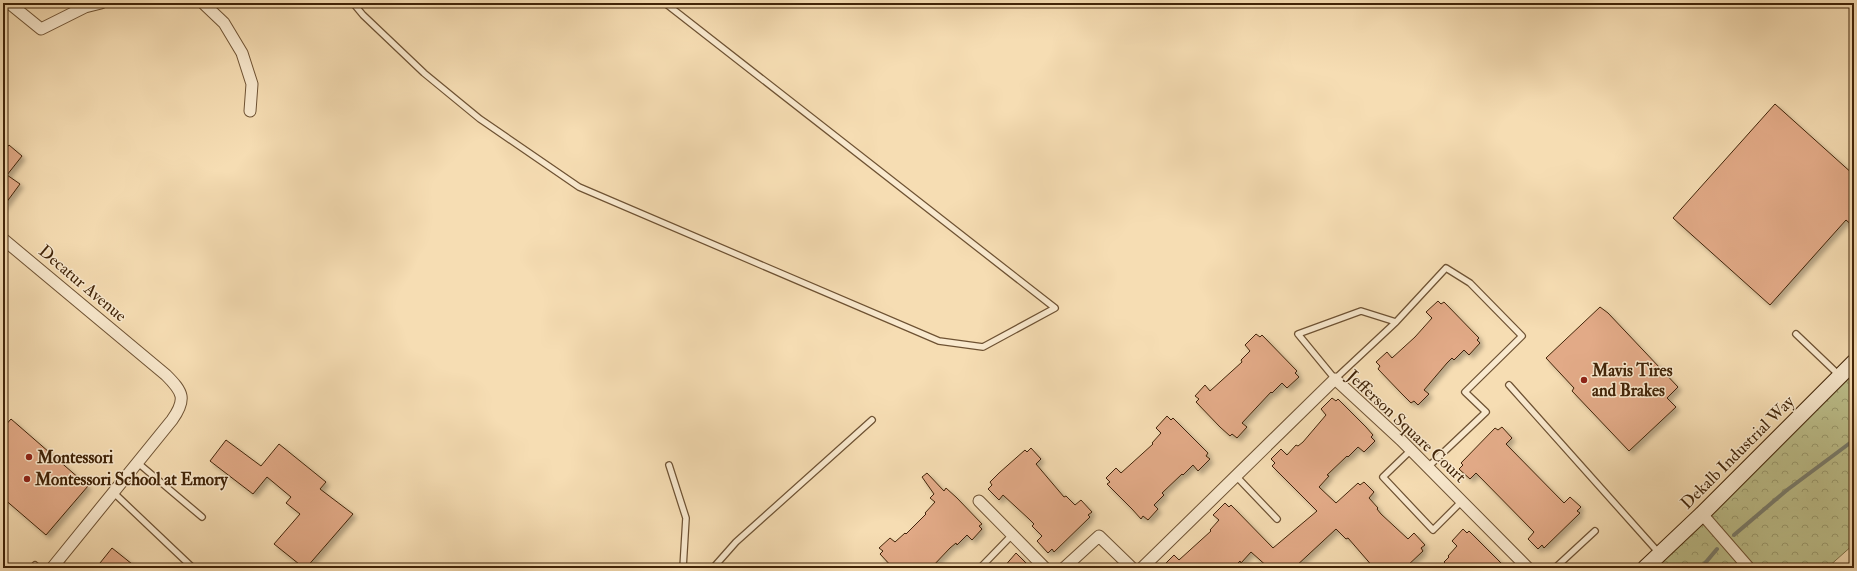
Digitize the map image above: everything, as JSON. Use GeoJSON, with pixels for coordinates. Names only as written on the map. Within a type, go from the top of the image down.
{"type":"FeatureCollection","features":[{"type":"Feature","properties":{"kind":"main road","name":"Dekalb Industrial Way"},"geometry":{"type":"LineString","coordinates":[[1645,568],[1702,514],[1854,362]]}},
{"type":"Feature","properties":{"kind":"street"},"geometry":{"type":"LineString","coordinates":[[9,3],[41,29],[85,7],[101,3]]}},
{"type":"Feature","properties":{"kind":"street"},"geometry":{"type":"LineString","coordinates":[[203,3],[224,23],[242,53],[252,84],[250,111]]}},
{"type":"Feature","properties":{"kind":"street","name":"Decatur Avenue"},"geometry":{"type":"LineString","coordinates":[[3,239],[175,384],[181,392],[182,401],[176,416],[52,568]]}},
{"type":"Feature","properties":{"kind":"street","name":"Jefferson Square Court"},"geometry":{"type":"LineString","coordinates":[[1142,568],[1335,379],[1411,450],[1528,568]]}},
{"type":"Feature","properties":{"kind":"street"},"geometry":{"type":"LineString","coordinates":[[979,501],[1045,568]]}},
{"type":"Feature","properties":{"kind":"street"},"geometry":{"type":"LineString","coordinates":[[1702,514],[1749,568]]}},
{"type":"Feature","properties":{"kind":"street"},"geometry":{"type":"LineString","coordinates":[[1064,568],[1098,536],[1132,568]]}},
{"type":"Feature","properties":{"kind":"lane"},"geometry":{"type":"LineString","coordinates":[[354,3],[363,15],[424,73],[480,119],[579,187],[939,340],[983,347],[1055,308],[665,3]]}},
{"type":"Feature","properties":{"kind":"lane"},"geometry":{"type":"LineString","coordinates":[[1396,322],[1361,311],[1298,334],[1335,379],[1396,322],[1446,268],[1470,283],[1522,336],[1465,392],[1486,412],[1428,467]]}},
{"type":"Feature","properties":{"kind":"lane"},"geometry":{"type":"LineString","coordinates":[[1796,334],[1840,375]]}},
{"type":"Feature","properties":{"kind":"lane"},"geometry":{"type":"LineString","coordinates":[[1509,385],[1660,553]]}},
{"type":"Feature","properties":{"kind":"lane"},"geometry":{"type":"LineString","coordinates":[[712,568],[736,542],[872,420]]}},
{"type":"Feature","properties":{"kind":"lane"},"geometry":{"type":"LineString","coordinates":[[1411,450],[1383,478],[1434,530],[1462,502]]}},
{"type":"Feature","properties":{"kind":"lane"},"geometry":{"type":"LineString","coordinates":[[138,463],[202,517]]}},
{"type":"Feature","properties":{"kind":"lane"},"geometry":{"type":"LineString","coordinates":[[669,465],[686,518],[683,568]]}},
{"type":"Feature","properties":{"kind":"lane"},"geometry":{"type":"LineString","coordinates":[[1236,476],[1277,519]]}},
{"type":"Feature","properties":{"kind":"lane"},"geometry":{"type":"LineString","coordinates":[[114,493],[193,568]]}},
{"type":"Feature","properties":{"kind":"lane"},"geometry":{"type":"LineString","coordinates":[[1555,568],[1595,531]]}},
{"type":"Feature","properties":{"kind":"lane"},"geometry":{"type":"LineString","coordinates":[[980,568],[1012,535]]}},
{"type":"Feature","properties":{"kind":"green space"},"geometry":{"type":"Polygon","coordinates":[[[1854,353],[1854,544],[1827,568],[1645,568],[1854,353]]]}},
{"type":"Feature","properties":{"kind":"building"},"geometry":{"type":"Polygon","coordinates":[[[1775,104],[1854,175],[1854,227],[1846,220],[1770,305],[1673,218],[1775,104]]]}},
{"type":"Feature","properties":{"kind":"building"},"geometry":{"type":"Polygon","coordinates":[[[9,145],[22,156],[7,175],[20,184],[3,207],[3,152],[9,145]]]}},
{"type":"Feature","properties":{"kind":"building"},"geometry":{"type":"Polygon","coordinates":[[[1438,301],[1441,304],[1444,302],[1479,338],[1477,340],[1480,343],[1469,355],[1464,350],[1454,360],[1452,358],[1447,363],[1424,390],[1429,394],[1418,405],[1414,401],[1411,403],[1402,394],[1378,369],[1380,366],[1376,362],[1387,352],[1392,358],[1415,337],[1432,318],[1426,312],[1438,301]]]}},
{"type":"Feature","properties":{"kind":"building"},"geometry":{"type":"Polygon","coordinates":[[[1600,307],[1608,313],[1678,387],[1667,398],[1676,407],[1629,451],[1572,391],[1574,388],[1546,358],[1600,307]]]}},
{"type":"Feature","properties":{"kind":"building"},"geometry":{"type":"Polygon","coordinates":[[[1256,334],[1260,337],[1262,335],[1297,371],[1295,373],[1299,377],[1287,388],[1282,383],[1272,393],[1271,392],[1242,423],[1247,427],[1237,438],[1232,434],[1230,436],[1220,427],[1196,402],[1199,399],[1195,396],[1205,385],[1210,391],[1242,362],[1241,360],[1250,351],[1245,345],[1256,334]]]}},
{"type":"Feature","properties":{"kind":"building"},"geometry":{"type":"Polygon","coordinates":[[[1332,398],[1336,401],[1338,399],[1366,427],[1373,435],[1371,437],[1375,441],[1364,452],[1358,447],[1348,457],[1347,456],[1327,475],[1329,476],[1319,487],[1336,503],[1358,483],[1360,485],[1364,482],[1374,492],[1369,498],[1381,514],[1408,539],[1414,533],[1425,545],[1421,548],[1423,551],[1405,568],[1374,568],[1348,538],[1346,539],[1336,529],[1294,568],[1269,568],[1251,552],[1241,563],[1240,561],[1235,566],[1232,563],[1227,568],[1161,568],[1174,555],[1179,560],[1211,531],[1210,530],[1219,520],[1213,515],[1225,503],[1229,507],[1231,505],[1273,548],[1317,511],[1272,466],[1275,463],[1271,459],[1281,449],[1287,455],[1296,445],[1298,446],[1303,442],[1326,415],[1321,409],[1332,398]]]}},
{"type":"Feature","properties":{"kind":"building"},"geometry":{"type":"Polygon","coordinates":[[[1167,416],[1171,420],[1173,418],[1208,453],[1206,456],[1210,459],[1198,471],[1193,465],[1183,475],[1182,474],[1162,493],[1164,495],[1154,505],[1158,509],[1148,520],[1143,516],[1141,519],[1107,484],[1110,482],[1106,478],[1116,468],[1121,473],[1153,444],[1152,443],[1161,433],[1156,428],[1167,416]]]}},
{"type":"Feature","properties":{"kind":"building","name":"Montessori"},"geometry":{"type":"Polygon","coordinates":[[[11,419],[88,486],[46,535],[3,498],[3,428],[11,419]]]}},
{"type":"Feature","properties":{"kind":"building"},"geometry":{"type":"Polygon","coordinates":[[[1502,427],[1512,438],[1506,444],[1564,503],[1570,497],[1581,507],[1577,511],[1580,513],[1544,548],[1542,545],[1538,549],[1528,539],[1534,532],[1476,473],[1470,479],[1459,469],[1463,465],[1461,463],[1495,428],[1498,430],[1502,427]]]}},
{"type":"Feature","properties":{"kind":"building"},"geometry":{"type":"Polygon","coordinates":[[[226,440],[261,466],[279,444],[326,482],[320,489],[353,514],[306,568],[274,544],[300,514],[286,503],[291,497],[267,477],[253,494],[210,461],[226,440]]]}},
{"type":"Feature","properties":{"kind":"building"},"geometry":{"type":"Polygon","coordinates":[[[1031,448],[1041,459],[1036,464],[1064,497],[1066,496],[1075,505],[1081,500],[1092,512],[1088,515],[1090,517],[1054,552],[1052,549],[1048,553],[1037,541],[1042,536],[1032,526],[1034,524],[1029,519],[1003,495],[999,500],[988,489],[992,485],[990,482],[999,473],[1025,450],[1027,452],[1031,448]]]}},
{"type":"Feature","properties":{"kind":"building"},"geometry":{"type":"Polygon","coordinates":[[[927,473],[944,491],[946,488],[957,498],[982,524],[979,526],[982,529],[972,540],[967,535],[957,545],[956,543],[931,568],[893,568],[880,554],[883,551],[879,548],[890,538],[895,542],[905,533],[906,534],[926,514],[925,513],[935,502],[930,498],[934,494],[922,477],[927,473]]]}},
{"type":"Feature","properties":{"kind":"building"},"geometry":{"type":"Polygon","coordinates":[[[1463,529],[1467,533],[1469,531],[1506,568],[1450,568],[1444,562],[1457,546],[1452,541],[1463,529]]]}},
{"type":"Feature","properties":{"kind":"building"},"geometry":{"type":"Polygon","coordinates":[[[112,548],[137,568],[96,568],[112,548]]]}},
{"type":"Feature","properties":{"kind":"building"},"geometry":{"type":"Polygon","coordinates":[[[1016,553],[1031,568],[1003,568],[1016,553]]]}},
{"type":"Feature","properties":{"kind":"waterway"},"geometry":{"type":"LineString","coordinates":[[1734,535],[1787,490],[1854,440]]}},
{"type":"Feature","properties":{"kind":"waterway"},"geometry":{"type":"LineString","coordinates":[[1701,568],[1717,549]]}},
{"type":"Feature","properties":{"kind":"place","name":"Mavis Tires and Brakes"},"geometry":{"type":"Point","coordinates":[1584,380]}},
{"type":"Feature","properties":{"kind":"place","name":"Montessori"},"geometry":{"type":"Point","coordinates":[29,457]}},
{"type":"Feature","properties":{"kind":"place","name":"Montessori School at Emory"},"geometry":{"type":"Point","coordinates":[27,479]}}]}
